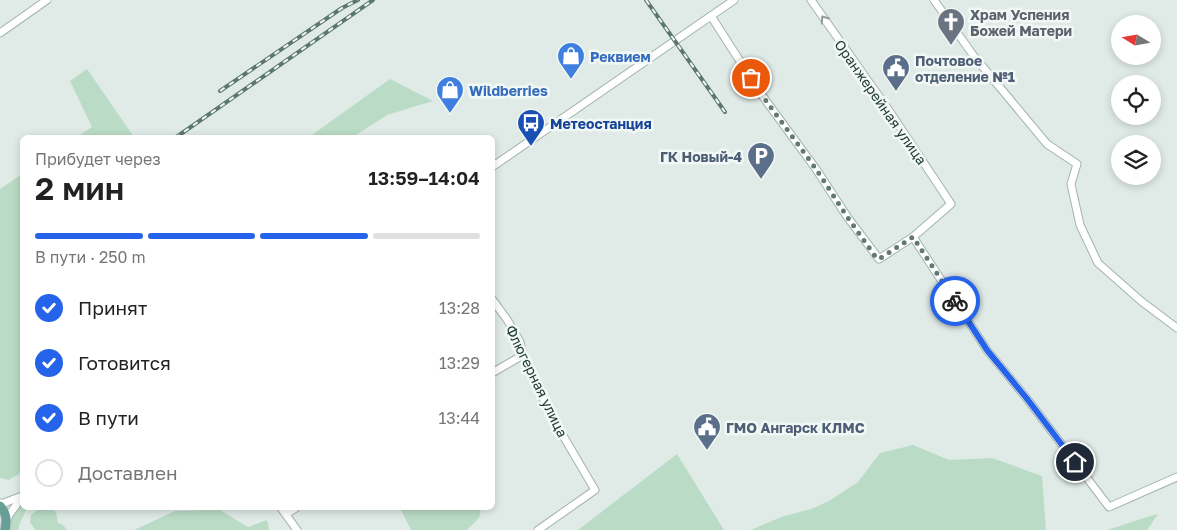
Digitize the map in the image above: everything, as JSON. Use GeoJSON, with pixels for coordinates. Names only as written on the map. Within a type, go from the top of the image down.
{"type":"FeatureCollection","features":[{"type":"Feature","properties":{"kind":"main road"},"geometry":{"type":"LineString","coordinates":[[0,505],[6,514],[5,528]]}},
{"type":"Feature","properties":{"kind":"street"},"geometry":{"type":"LineString","coordinates":[[0,33],[47,0]]}},
{"type":"Feature","properties":{"kind":"street"},"geometry":{"type":"LineString","coordinates":[[495,165],[734,0]]}},
{"type":"Feature","properties":{"kind":"street","name":"Оранжерейная улица"},"geometry":{"type":"LineString","coordinates":[[811,0],[890,112],[951,204],[913,237]]}},
{"type":"Feature","properties":{"kind":"street"},"geometry":{"type":"LineString","coordinates":[[934,0],[973,55],[1047,144],[1077,164],[1071,184],[1080,225],[1098,262],[1141,301],[1177,328]]}},
{"type":"Feature","properties":{"kind":"street"},"geometry":{"type":"LineString","coordinates":[[711,16],[761,94],[879,259],[913,237],[987,350],[1110,507],[1177,477]]}},
{"type":"Feature","properties":{"kind":"street","name":"Флюгерная улица"},"geometry":{"type":"LineString","coordinates":[[495,303],[520,342],[523,355],[552,417],[595,490],[538,530]]}},
{"type":"Feature","properties":{"kind":"street"},"geometry":{"type":"LineString","coordinates":[[495,371],[523,355]]}},
{"type":"Feature","properties":{"kind":"street"},"geometry":{"type":"LineString","coordinates":[[0,505],[20,497]]}},
{"type":"Feature","properties":{"kind":"street"},"geometry":{"type":"LineString","coordinates":[[5,528],[9,515],[20,499]]}},
{"type":"Feature","properties":{"kind":"street"},"geometry":{"type":"LineString","coordinates":[[283,510],[297,530]]}},
{"type":"Feature","properties":{"kind":"street"},"geometry":{"type":"LineString","coordinates":[[286,514],[293,510]]}},
{"type":"Feature","properties":{"kind":"green space"},"geometry":{"type":"Polygon","coordinates":[[[87,69],[133,135],[80,135],[92,127],[70,81],[87,69]]]}},
{"type":"Feature","properties":{"kind":"green space"},"geometry":{"type":"Polygon","coordinates":[[[390,79],[433,101],[387,115],[356,135],[312,135],[390,79]]]}},
{"type":"Feature","properties":{"kind":"green space"},"geometry":{"type":"Polygon","coordinates":[[[20,175],[20,473],[9,480],[0,478],[0,189],[20,175]]]}},
{"type":"Feature","properties":{"kind":"green space"},"geometry":{"type":"Polygon","coordinates":[[[913,445],[949,460],[992,458],[1042,476],[1046,530],[751,530],[781,517],[811,509],[829,501],[858,482],[880,453],[913,445]]]}},
{"type":"Feature","properties":{"kind":"green space"},"geometry":{"type":"Polygon","coordinates":[[[677,454],[724,530],[578,530],[677,454]]]}},
{"type":"Feature","properties":{"kind":"green space"},"geometry":{"type":"Polygon","coordinates":[[[20,505],[20,510],[26,510],[18,530],[8,530],[13,515],[20,505]]]}},
{"type":"Feature","properties":{"kind":"green space"},"geometry":{"type":"Polygon","coordinates":[[[37,510],[52,510],[56,512],[58,523],[67,530],[36,530],[30,523],[31,515],[37,510]]]}},
{"type":"Feature","properties":{"kind":"green space"},"geometry":{"type":"Polygon","coordinates":[[[220,510],[248,527],[267,520],[269,530],[134,530],[175,511],[220,510]]]}},
{"type":"Feature","properties":{"kind":"green space"},"geometry":{"type":"Polygon","coordinates":[[[401,510],[480,510],[477,520],[467,530],[411,530],[401,510]]]}},
{"type":"Feature","properties":{"kind":"green space"},"geometry":{"type":"Polygon","coordinates":[[[1158,514],[1147,530],[1107,530],[1150,516],[1158,514]]]}},
{"type":"Feature","properties":{"kind":"railway"},"geometry":{"type":"LineString","coordinates":[[220,91],[342,8],[358,0]]}},
{"type":"Feature","properties":{"kind":"railway"},"geometry":{"type":"LineString","coordinates":[[179,135],[373,0]]}},
{"type":"Feature","properties":{"kind":"railway"},"geometry":{"type":"LineString","coordinates":[[646,0],[725,112]]}},
{"type":"Feature","properties":{"kind":"way so far"},"geometry":{"type":"LineString","coordinates":[[751,78],[875,256],[879,259],[913,237],[955,301]]}},
{"type":"Feature","properties":{"kind":"place","name":"Храм Успения Божей Матери"},"geometry":{"type":"Point","coordinates":[951,46]}},
{"type":"Feature","properties":{"kind":"place","name":"Реквием"},"geometry":{"type":"Point","coordinates":[571,80]}},
{"type":"Feature","properties":{"kind":"place","name":"Почтовое отделение №1"},"geometry":{"type":"Point","coordinates":[896,92]}},
{"type":"Feature","properties":{"kind":"place","name":"Wildberries"},"geometry":{"type":"Point","coordinates":[450,114]}},
{"type":"Feature","properties":{"kind":"place","name":"Метеостанция"},"geometry":{"type":"Point","coordinates":[531,147]}},
{"type":"Feature","properties":{"kind":"place","name":"ГК Новый-4"},"geometry":{"type":"Point","coordinates":[761,180]}},
{"type":"Feature","properties":{"kind":"place","name":"ГМО Ангарск КЛМС"},"geometry":{"type":"Point","coordinates":[707,451]}},
{"type":"Feature","properties":{"kind":"route"},"geometry":{"type":"LineString","coordinates":[[955,301],[987,350],[1075,462]]}}]}
